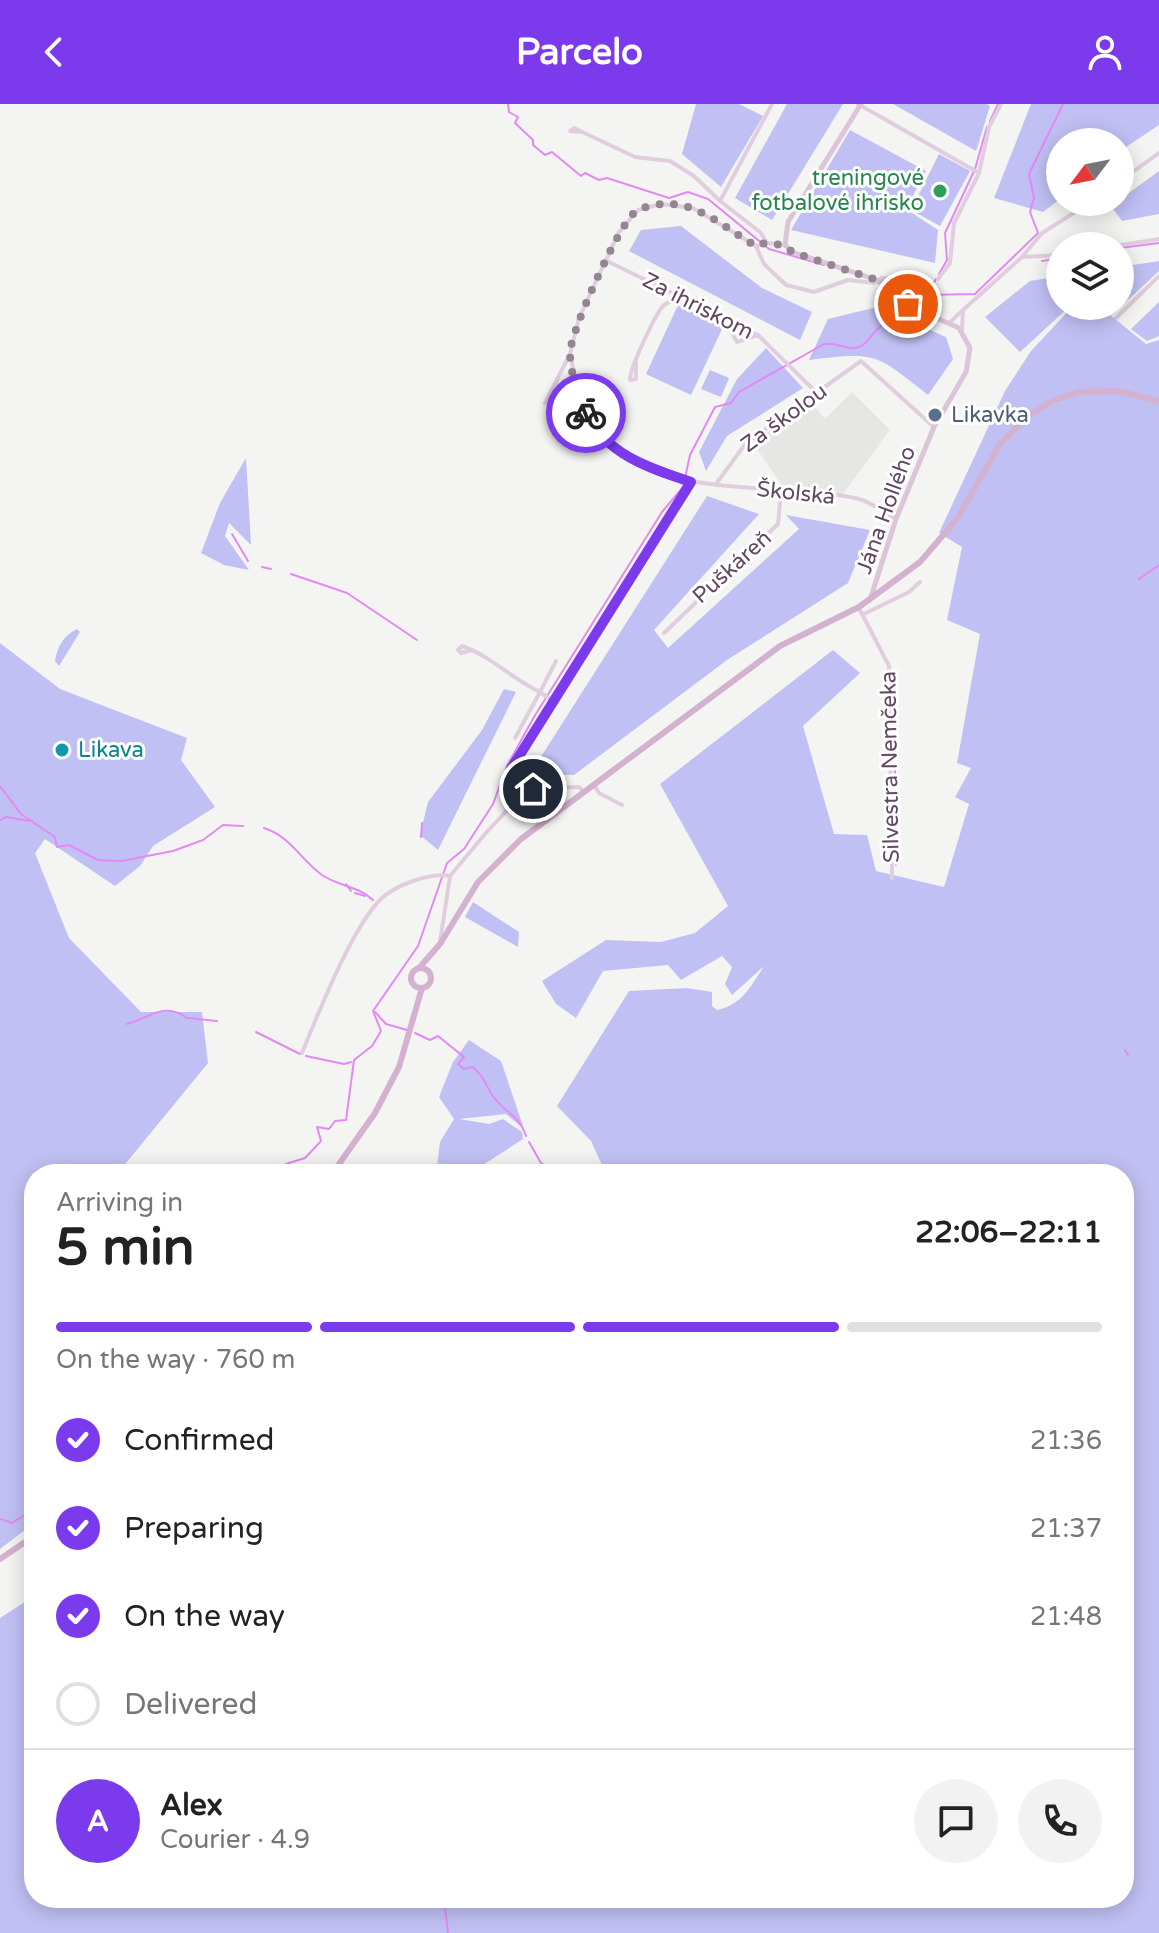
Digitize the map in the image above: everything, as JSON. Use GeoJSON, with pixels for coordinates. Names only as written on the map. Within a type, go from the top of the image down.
{"type":"FeatureCollection","features":[{"type":"Feature","properties":{"kind":"main road"},"geometry":{"type":"LineString","coordinates":[[413,1022],[412,973],[428,960],[440,944],[470,891],[492,865],[584,792],[785,643],[861,611],[869,601],[900,579],[935,547],[957,519],[1000,444],[1035,411],[1062,396],[1090,391],[1126,392],[1159,401]]}},
{"type":"Feature","properties":{"kind":"main road"},"geometry":{"type":"LineString","coordinates":[[339,1164],[384,1098],[404,1055],[422,988],[430,983],[428,960]]}},
{"type":"Feature","properties":{"kind":"main road"},"geometry":{"type":"LineString","coordinates":[[419,968],[429,972]]}},
{"type":"Feature","properties":{"kind":"main road"},"geometry":{"type":"LineString","coordinates":[[413,984],[422,988]]}},
{"type":"Feature","properties":{"kind":"main road"},"geometry":{"type":"LineString","coordinates":[[0,1559],[24,1543]]}},
{"type":"Feature","properties":{"kind":"street"},"geometry":{"type":"LineString","coordinates":[[720,201],[772,104]]}},
{"type":"Feature","properties":{"kind":"street"},"geometry":{"type":"LineString","coordinates":[[785,245],[788,222],[859,104],[976,171]]}},
{"type":"Feature","properties":{"kind":"street"},"geometry":{"type":"LineString","coordinates":[[938,279],[950,263],[954,223],[976,171],[989,127],[1001,104]]}},
{"type":"Feature","properties":{"kind":"street"},"geometry":{"type":"LineString","coordinates":[[582,132],[635,157],[670,161],[694,176],[760,232],[767,243]]}},
{"type":"Feature","properties":{"kind":"street"},"geometry":{"type":"LineString","coordinates":[[1134,171],[1159,153]]}},
{"type":"Feature","properties":{"kind":"street"},"geometry":{"type":"LineString","coordinates":[[545,403],[570,354],[579,318],[619,232],[638,210],[675,204],[702,213],[756,246],[764,264],[786,285],[814,292],[848,280],[874,283],[877,280]]}},
{"type":"Feature","properties":{"kind":"street"},"geometry":{"type":"LineString","coordinates":[[949,323],[1022,257],[1042,233],[1069,216]]}},
{"type":"Feature","properties":{"kind":"street"},"geometry":{"type":"LineString","coordinates":[[1134,243],[1159,239]]}},
{"type":"Feature","properties":{"kind":"street"},"geometry":{"type":"LineString","coordinates":[[756,246],[767,243],[785,245],[792,252],[877,280],[931,282]]}},
{"type":"Feature","properties":{"kind":"street"},"geometry":{"type":"LineString","coordinates":[[1031,247],[1035,258]]}},
{"type":"Feature","properties":{"kind":"street"},"geometry":{"type":"LineString","coordinates":[[1022,257],[1046,257]]}},
{"type":"Feature","properties":{"kind":"street","name":"Za ihriskom"},"geometry":{"type":"LineString","coordinates":[[607,261],[758,335],[817,393]]}},
{"type":"Feature","properties":{"kind":"street"},"geometry":{"type":"LineString","coordinates":[[1134,300],[1159,276]]}},
{"type":"Feature","properties":{"kind":"street"},"geometry":{"type":"LineString","coordinates":[[877,280],[909,305],[962,330]]}},
{"type":"Feature","properties":{"kind":"street"},"geometry":{"type":"LineString","coordinates":[[636,362],[666,303],[675,300],[749,338]]}},
{"type":"Feature","properties":{"kind":"street","name":"Jána Hollého"},"geometry":{"type":"LineString","coordinates":[[869,601],[896,519],[934,427],[954,397],[968,364],[970,348],[962,330],[963,310]]}},
{"type":"Feature","properties":{"kind":"street"},"geometry":{"type":"LineString","coordinates":[[730,329],[737,342],[758,335]]}},
{"type":"Feature","properties":{"kind":"street","name":"Školská"},"geometry":{"type":"LineString","coordinates":[[570,354],[581,404],[604,440],[640,464],[691,482],[860,500],[896,519]]}},
{"type":"Feature","properties":{"kind":"street","name":"Za školou"},"geometry":{"type":"LineString","coordinates":[[716,484],[738,450],[861,361],[934,427]]}},
{"type":"Feature","properties":{"kind":"street"},"geometry":{"type":"LineString","coordinates":[[522,794],[508,778],[511,769],[691,482]]}},
{"type":"Feature","properties":{"kind":"street","name":"Puškáreň"},"geometry":{"type":"LineString","coordinates":[[664,633],[778,524],[781,492]]}},
{"type":"Feature","properties":{"kind":"street"},"geometry":{"type":"LineString","coordinates":[[861,611],[909,592],[920,582]]}},
{"type":"Feature","properties":{"kind":"street","name":"Silvestra Nemčeka"},"geometry":{"type":"LineString","coordinates":[[861,611],[889,666],[892,878]]}},
{"type":"Feature","properties":{"kind":"street"},"geometry":{"type":"LineString","coordinates":[[472,650],[496,663],[513,679],[554,702]]}},
{"type":"Feature","properties":{"kind":"street"},"geometry":{"type":"LineString","coordinates":[[515,738],[556,661]]}},
{"type":"Feature","properties":{"kind":"street"},"geometry":{"type":"LineString","coordinates":[[594,785],[599,793],[622,805]]}},
{"type":"Feature","properties":{"kind":"street"},"geometry":{"type":"LineString","coordinates":[[440,944],[446,875],[522,794],[542,788],[579,787],[584,792]]}},
{"type":"Feature","properties":{"kind":"street"},"geometry":{"type":"LineString","coordinates":[[302,1053],[330,987],[380,900],[426,877],[446,875]]}},
{"type":"Feature","properties":{"kind":"shaded area"},"geometry":{"type":"Polygon","coordinates":[[[696,104],[739,104],[763,116],[721,187],[682,154],[696,104]]]}},
{"type":"Feature","properties":{"kind":"shaded area"},"geometry":{"type":"Polygon","coordinates":[[[787,104],[843,104],[772,220],[735,198],[787,104]]]}},
{"type":"Feature","properties":{"kind":"shaded area"},"geometry":{"type":"Polygon","coordinates":[[[893,104],[986,104],[990,106],[976,151],[893,104]]]}},
{"type":"Feature","properties":{"kind":"shaded area"},"geometry":{"type":"Polygon","coordinates":[[[1031,104],[1159,104],[1159,125],[1134,142],[1134,128],[1046,128],[1046,210],[1043,212],[994,198],[1031,104]]]}},
{"type":"Feature","properties":{"kind":"shaded area"},"geometry":{"type":"Polygon","coordinates":[[[850,130],[926,171],[906,209],[938,230],[935,263],[791,230],[850,130]]]}},
{"type":"Feature","properties":{"kind":"shaded area","name":"treningové fotbalové ihrisko"},"geometry":{"type":"Polygon","coordinates":[[[939,154],[970,171],[940,226],[911,210],[939,154]]]}},
{"type":"Feature","properties":{"kind":"shaded area"},"geometry":{"type":"Polygon","coordinates":[[[1159,171],[1159,214],[1122,221],[1118,216],[1134,216],[1134,189],[1159,171]]]}},
{"type":"Feature","properties":{"kind":"shaded area"},"geometry":{"type":"Polygon","coordinates":[[[681,226],[762,288],[812,312],[800,340],[629,251],[641,230],[681,226]]]}},
{"type":"Feature","properties":{"kind":"shaded area"},"geometry":{"type":"Polygon","coordinates":[[[1159,261],[1159,271],[1134,294],[1134,265],[1159,261]]]}},
{"type":"Feature","properties":{"kind":"shaded area"},"geometry":{"type":"Polygon","coordinates":[[[1046,278],[1046,320],[1055,320],[1020,352],[985,317],[1030,281],[1046,278]]]}},
{"type":"Feature","properties":{"kind":"shaded area"},"geometry":{"type":"Polygon","coordinates":[[[1159,302],[1159,336],[1147,341],[1131,329],[1159,302]]]}},
{"type":"Feature","properties":{"kind":"shaded area"},"geometry":{"type":"Polygon","coordinates":[[[678,305],[723,327],[691,395],[646,374],[678,305]]]}},
{"type":"Feature","properties":{"kind":"shaded area"},"geometry":{"type":"Polygon","coordinates":[[[877,307],[946,337],[953,359],[928,395],[885,363],[874,359],[849,356],[809,360],[828,319],[877,307]]]}},
{"type":"Feature","properties":{"kind":"shaded area"},"geometry":{"type":"Polygon","coordinates":[[[1060,320],[1116,320],[1146,344],[1159,340],[1159,1933],[0,1933],[0,1618],[24,1602],[24,1908],[1134,1908],[1134,1164],[601,1164],[591,1141],[557,1106],[629,991],[687,988],[712,992],[712,1006],[717,1010],[739,999],[764,966],[732,995],[725,984],[732,967],[722,956],[681,980],[668,965],[603,971],[576,1018],[556,1004],[542,981],[606,940],[661,942],[695,933],[728,906],[660,784],[833,650],[860,673],[803,726],[834,834],[867,835],[876,871],[944,887],[969,804],[955,797],[971,768],[957,763],[980,634],[947,620],[962,547],[939,533],[1005,391],[1031,351],[1060,320]]]}},
{"type":"Feature","properties":{"kind":"shaded area"},"geometry":{"type":"Polygon","coordinates":[[[766,348],[803,388],[727,436],[706,471],[699,452],[737,379],[766,348]]]}},
{"type":"Feature","properties":{"kind":"shaded area"},"geometry":{"type":"Polygon","coordinates":[[[710,370],[729,378],[721,397],[701,389],[710,370]]]}},
{"type":"Feature","properties":{"kind":"shaded area"},"geometry":{"type":"Polygon","coordinates":[[[852,392],[890,430],[843,494],[783,487],[753,443],[810,401],[825,419],[852,392]]]}},
{"type":"Feature","properties":{"kind":"shaded area"},"geometry":{"type":"Polygon","coordinates":[[[246,458],[251,545],[229,523],[225,536],[249,570],[224,565],[201,553],[220,503],[246,458]]]}},
{"type":"Feature","properties":{"kind":"shaded area"},"geometry":{"type":"Polygon","coordinates":[[[707,496],[759,514],[654,630],[668,648],[799,529],[786,515],[870,530],[848,583],[727,660],[574,775],[530,774],[707,496]]]}},
{"type":"Feature","properties":{"kind":"shaded area"},"geometry":{"type":"Polygon","coordinates":[[[77,629],[80,632],[59,666],[55,661],[59,646],[77,629]]]}},
{"type":"Feature","properties":{"kind":"shaded area"},"geometry":{"type":"Polygon","coordinates":[[[0,643],[60,689],[187,738],[181,760],[215,807],[153,846],[140,866],[115,886],[45,839],[35,853],[69,938],[141,1012],[202,1012],[208,1063],[125,1164],[24,1164],[24,1531],[0,1549],[0,643]]]}},
{"type":"Feature","properties":{"kind":"shaded area"},"geometry":{"type":"Polygon","coordinates":[[[504,689],[516,692],[438,850],[420,835],[428,802],[482,730],[504,689]]]}},
{"type":"Feature","properties":{"kind":"shaded area"},"geometry":{"type":"Polygon","coordinates":[[[473,902],[519,932],[518,947],[465,917],[473,902]]]}},
{"type":"Feature","properties":{"kind":"shaded area"},"geometry":{"type":"Polygon","coordinates":[[[469,1040],[501,1061],[524,1129],[506,1114],[459,1119],[489,1124],[503,1119],[522,1132],[523,1139],[484,1164],[437,1164],[440,1142],[454,1119],[439,1097],[453,1062],[469,1040]]]}},
{"type":"Feature","properties":{"kind":"waterway"},"geometry":{"type":"LineString","coordinates":[[508,104],[509,112],[518,117],[515,123],[533,140],[533,145],[545,155],[552,152],[581,176],[585,173],[599,180],[607,178],[669,198],[688,192],[708,199],[769,249],[824,265]]}},
{"type":"Feature","properties":{"kind":"waterway","name":"Likavka"},"geometry":{"type":"LineString","coordinates":[[990,121],[998,104]]}},
{"type":"Feature","properties":{"kind":"waterway"},"geometry":{"type":"LineString","coordinates":[[926,295],[975,294],[1038,233],[1030,212],[1034,198],[1029,174],[1063,104]]}},
{"type":"Feature","properties":{"kind":"waterway","name":"Likavka"},"geometry":{"type":"LineString","coordinates":[[939,274],[947,260],[945,233],[975,169],[987,127]]}},
{"type":"Feature","properties":{"kind":"waterway"},"geometry":{"type":"LineString","coordinates":[[1134,246],[1159,243]]}},
{"type":"Feature","properties":{"kind":"waterway"},"geometry":{"type":"LineString","coordinates":[[1042,261],[1046,260]]}},
{"type":"Feature","properties":{"kind":"waterway","name":"Likavka"},"geometry":{"type":"LineString","coordinates":[[286,1164],[305,1158],[321,1141],[317,1127],[329,1129],[335,1121],[346,1120],[354,1060],[372,1046],[381,1031],[373,1011],[418,946],[447,863],[464,849],[493,804],[507,766],[534,717],[662,512],[683,487],[690,455],[715,407],[731,403],[739,392],[824,344],[859,347],[879,328],[917,303],[936,279]]}},
{"type":"Feature","properties":{"kind":"waterway"},"geometry":{"type":"LineString","coordinates":[[883,281],[918,283]]}},
{"type":"Feature","properties":{"kind":"waterway"},"geometry":{"type":"LineString","coordinates":[[232,534],[248,561]]}},
{"type":"Feature","properties":{"kind":"waterway"},"geometry":{"type":"LineString","coordinates":[[1139,579],[1159,565]]}},
{"type":"Feature","properties":{"kind":"waterway"},"geometry":{"type":"LineString","coordinates":[[262,567],[271,569]]}},
{"type":"Feature","properties":{"kind":"waterway"},"geometry":{"type":"LineString","coordinates":[[291,574],[347,593],[417,640]]}},
{"type":"Feature","properties":{"kind":"waterway"},"geometry":{"type":"LineString","coordinates":[[895,767],[896,865]]}},
{"type":"Feature","properties":{"kind":"waterway"},"geometry":{"type":"LineString","coordinates":[[0,786],[21,814],[55,837],[57,847],[69,845],[98,860],[121,861],[173,851],[203,840],[223,825],[243,826]]}},
{"type":"Feature","properties":{"kind":"waterway"},"geometry":{"type":"LineString","coordinates":[[0,820],[6,817],[29,821]]}},
{"type":"Feature","properties":{"kind":"waterway"},"geometry":{"type":"LineString","coordinates":[[421,837],[422,823]]}},
{"type":"Feature","properties":{"kind":"waterway"},"geometry":{"type":"LineString","coordinates":[[264,828],[288,843],[322,875],[373,900]]}},
{"type":"Feature","properties":{"kind":"waterway"},"geometry":{"type":"LineString","coordinates":[[346,884],[351,891]]}},
{"type":"Feature","properties":{"kind":"waterway"},"geometry":{"type":"LineString","coordinates":[[355,893],[365,896]]}},
{"type":"Feature","properties":{"kind":"waterway"},"geometry":{"type":"LineString","coordinates":[[127,1024],[164,1011],[179,1013],[187,1018]]}},
{"type":"Feature","properties":{"kind":"waterway"},"geometry":{"type":"LineString","coordinates":[[375,1012],[386,1024],[407,1030]]}},
{"type":"Feature","properties":{"kind":"waterway"},"geometry":{"type":"LineString","coordinates":[[188,1018],[217,1021]]}},
{"type":"Feature","properties":{"kind":"waterway"},"geometry":{"type":"LineString","coordinates":[[256,1032],[300,1054]]}},
{"type":"Feature","properties":{"kind":"waterway"},"geometry":{"type":"LineString","coordinates":[[415,1033],[430,1040],[438,1036],[464,1057],[458,1064],[464,1069],[473,1067],[478,1071],[493,1096],[516,1119],[526,1136]]}},
{"type":"Feature","properties":{"kind":"waterway"},"geometry":{"type":"LineString","coordinates":[[1125,1050],[1128,1055]]}},
{"type":"Feature","properties":{"kind":"waterway"},"geometry":{"type":"LineString","coordinates":[[306,1056],[344,1064],[351,1062]]}},
{"type":"Feature","properties":{"kind":"waterway"},"geometry":{"type":"LineString","coordinates":[[529,1142],[542,1164]]}},
{"type":"Feature","properties":{"kind":"waterway","name":"Likavka"},"geometry":{"type":"LineString","coordinates":[[0,1519],[12,1523],[24,1515]]}},
{"type":"Feature","properties":{"kind":"waterway"},"geometry":{"type":"LineString","coordinates":[[445,1908],[448,1933]]}},
{"type":"Feature","properties":{"kind":"way so far"},"geometry":{"type":"LineString","coordinates":[[586,413],[581,404],[570,354],[579,318],[619,232],[632,215],[643,208],[675,204],[693,208],[756,246],[762,243],[785,245],[792,252],[877,280],[908,304]]}},
{"type":"Feature","properties":{"kind":"place","name":"treningové fotbalové ihrisko"},"geometry":{"type":"Point","coordinates":[940,191]}},
{"type":"Feature","properties":{"kind":"place","name":"Likavka"},"geometry":{"type":"Point","coordinates":[935,415]}},
{"type":"Feature","properties":{"kind":"place","name":"Likava"},"geometry":{"type":"Point","coordinates":[62,750]}},
{"type":"Feature","properties":{"kind":"route"},"geometry":{"type":"LineString","coordinates":[[533,789],[522,794],[508,778],[511,769],[691,482],[640,464],[604,440],[586,413]]}}]}
